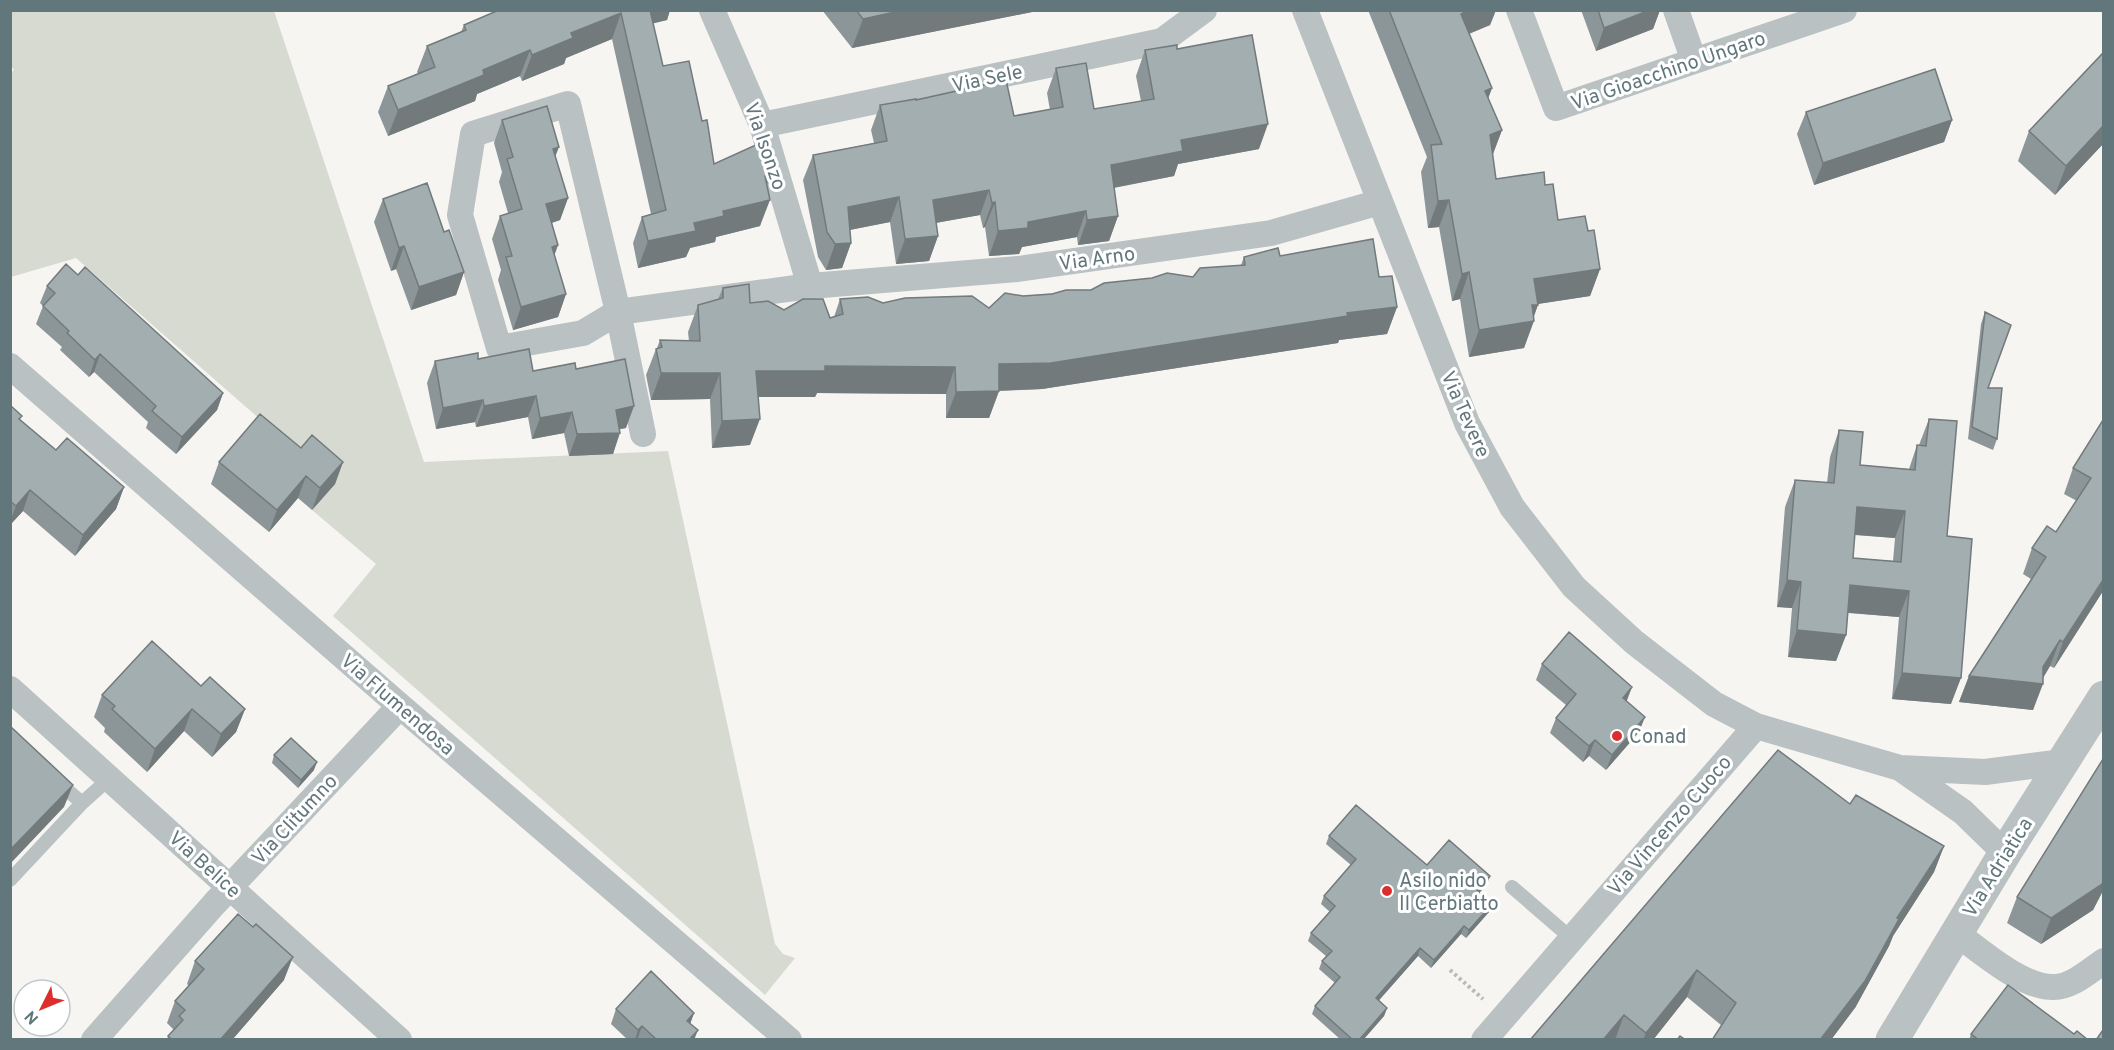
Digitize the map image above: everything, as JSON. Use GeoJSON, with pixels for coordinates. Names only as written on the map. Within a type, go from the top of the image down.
{"type":"FeatureCollection","features":[{"type":"Feature","properties":{"kind":"street","name":"Via Isonzo"},"geometry":{"type":"LineString","coordinates":[[712,10],[762,125],[810,286]]}},
{"type":"Feature","properties":{"kind":"street","name":"Via Sele"},"geometry":{"type":"LineString","coordinates":[[762,125],[1162,41],[1204,10]]}},
{"type":"Feature","properties":{"kind":"street","name":"Via Tevere"},"geometry":{"type":"LineString","coordinates":[[1305,10],[1467,423],[1512,507],[1574,587],[1625,634],[1714,704],[1756,726]]}},
{"type":"Feature","properties":{"kind":"street","name":"Via Gioacchino Ungaro"},"geometry":{"type":"LineString","coordinates":[[1519,10],[1556,108],[1844,10]]}},
{"type":"Feature","properties":{"kind":"street"},"geometry":{"type":"LineString","coordinates":[[1676,10],[1694,61]]}},
{"type":"Feature","properties":{"kind":"street"},"geometry":{"type":"LineString","coordinates":[[618,312],[583,333],[499,348],[460,215],[473,134],[568,104],[618,312],[643,434]]}},
{"type":"Feature","properties":{"kind":"street","name":"Via Arno"},"geometry":{"type":"LineString","coordinates":[[618,312],[810,286],[1018,269],[1271,233],[1380,202]]}},
{"type":"Feature","properties":{"kind":"street","name":"Via Flumendosa"},"geometry":{"type":"LineString","coordinates":[[10,366],[400,706],[789,1040]]}},
{"type":"Feature","properties":{"kind":"street","name":"Via Belice"},"geometry":{"type":"LineString","coordinates":[[10,688],[399,1040]]}},
{"type":"Feature","properties":{"kind":"street","name":"Via Adriatica"},"geometry":{"type":"LineString","coordinates":[[1892,1040],[2103,697]]}},
{"type":"Feature","properties":{"kind":"street","name":"Via Clitumno"},"geometry":{"type":"LineString","coordinates":[[101,1037],[230,887],[400,706]]}},
{"type":"Feature","properties":{"kind":"street"},"geometry":{"type":"LineString","coordinates":[[1756,726],[1900,768],[1984,772],[2063,762]]}},
{"type":"Feature","properties":{"kind":"street","name":"Via Vincenzo Cuoco"},"geometry":{"type":"LineString","coordinates":[[1484,1040],[1756,726]]}},
{"type":"Feature","properties":{"kind":"street"},"geometry":{"type":"LineString","coordinates":[[1900,768],[1963,812],[2005,853]]}},
{"type":"Feature","properties":{"kind":"street"},"geometry":{"type":"LineString","coordinates":[[1956,933],[2016,976],[2037,984],[2055,987],[2077,980],[2103,961]]}},
{"type":"Feature","properties":{"kind":"lane"},"geometry":{"type":"LineString","coordinates":[[50,775],[82,803]]}},
{"type":"Feature","properties":{"kind":"lane"},"geometry":{"type":"LineString","coordinates":[[10,880],[82,803],[110,778]]}},
{"type":"Feature","properties":{"kind":"lane"},"geometry":{"type":"LineString","coordinates":[[1512,887],[1571,938]]}},
{"type":"Feature","properties":{"kind":"path"},"geometry":{"type":"LineString","coordinates":[[1450,970],[1503,1017]]}},
{"type":"Feature","properties":{"kind":"shaded area"},"geometry":{"type":"Polygon","coordinates":[[[11,11],[274,11],[424,462],[668,451],[775,944],[783,954],[795,958],[765,995],[333,616],[376,564],[312,510],[334,484],[76,258],[11,277],[10,74],[14,70],[11,65],[11,11]]]}},
{"type":"Feature","properties":{"kind":"building"},"geometry":{"type":"Polygon","coordinates":[[[499,10],[650,10],[663,66],[689,61],[702,121],[707,120],[714,164],[758,144],[771,174],[765,176],[770,200],[723,211],[724,216],[694,223],[696,231],[648,241],[642,217],[666,210],[621,13],[571,33],[573,38],[532,55],[530,50],[483,70],[484,75],[398,110],[388,86],[435,67],[427,46],[466,30],[464,25],[499,10]]]}},
{"type":"Feature","properties":{"kind":"building"},"geometry":{"type":"Polygon","coordinates":[[[856,10],[904,10],[863,19],[856,10]]]}},
{"type":"Feature","properties":{"kind":"building"},"geometry":{"type":"Polygon","coordinates":[[[1389,10],[1469,10],[1461,14],[1492,88],[1485,91],[1502,130],[1490,135],[1496,179],[1544,172],[1545,185],[1553,184],[1558,220],[1585,216],[1588,231],[1594,230],[1600,269],[1534,279],[1538,305],[1532,305],[1534,321],[1479,330],[1469,272],[1462,274],[1449,200],[1438,201],[1431,145],[1442,144],[1389,10]]]}},
{"type":"Feature","properties":{"kind":"building"},"geometry":{"type":"Polygon","coordinates":[[[1598,10],[1650,10],[1604,28],[1598,10]]]}},
{"type":"Feature","properties":{"kind":"building"},"geometry":{"type":"Polygon","coordinates":[[[1252,35],[1268,124],[1181,140],[1183,151],[1111,165],[1118,216],[1087,220],[1086,211],[1028,222],[1028,228],[998,231],[995,202],[992,203],[989,190],[933,200],[938,236],[905,239],[899,197],[848,207],[851,243],[835,244],[827,232],[813,155],[887,141],[880,105],[916,100],[1006,80],[1014,116],[1063,107],[1056,68],[1086,63],[1094,109],[1154,99],[1145,50],[1177,45],[1177,49],[1252,35]]]}},
{"type":"Feature","properties":{"kind":"building"},"geometry":{"type":"Polygon","coordinates":[[[2103,53],[2103,126],[2066,166],[2029,131],[2103,53]]]}},
{"type":"Feature","properties":{"kind":"building"},"geometry":{"type":"Polygon","coordinates":[[[1935,69],[1952,120],[1823,163],[1806,112],[1935,69]]]}},
{"type":"Feature","properties":{"kind":"building"},"geometry":{"type":"Polygon","coordinates":[[[547,106],[559,147],[553,149],[568,198],[546,204],[558,245],[552,247],[566,294],[521,307],[506,257],[512,256],[500,216],[522,209],[507,159],[513,157],[502,120],[547,106]]]}},
{"type":"Feature","properties":{"kind":"building"},"geometry":{"type":"Polygon","coordinates":[[[427,183],[444,232],[449,230],[464,272],[419,287],[404,246],[399,248],[383,199],[427,183]]]}},
{"type":"Feature","properties":{"kind":"building"},"geometry":{"type":"Polygon","coordinates":[[[1373,239],[1379,277],[1392,276],[1397,307],[1347,313],[1348,316],[1051,363],[999,364],[999,391],[956,392],[955,367],[825,366],[825,371],[756,371],[760,419],[722,421],[720,373],[661,373],[656,349],[662,347],[660,340],[700,341],[698,305],[723,298],[723,288],[749,284],[750,303],[768,301],[784,310],[803,299],[823,299],[830,318],[843,314],[840,299],[868,297],[883,303],[905,298],[972,296],[989,308],[1005,293],[1023,296],[1052,294],[1066,290],[1091,290],[1104,283],[1152,278],[1167,273],[1193,277],[1200,268],[1245,265],[1244,257],[1278,248],[1280,256],[1373,239]]]}},
{"type":"Feature","properties":{"kind":"building"},"geometry":{"type":"Polygon","coordinates":[[[66,264],[78,275],[85,267],[223,393],[182,437],[152,411],[156,406],[100,354],[95,360],[43,306],[55,293],[47,286],[66,264]]]}},
{"type":"Feature","properties":{"kind":"building"},"geometry":{"type":"Polygon","coordinates":[[[1985,312],[2011,325],[1988,388],[2002,388],[1997,439],[1972,427],[1985,312]]]}},
{"type":"Feature","properties":{"kind":"building"},"geometry":{"type":"Polygon","coordinates":[[[529,349],[533,371],[575,363],[576,369],[625,359],[634,406],[616,410],[620,433],[577,434],[572,412],[540,418],[536,396],[484,406],[483,400],[443,408],[435,361],[478,353],[478,359],[529,349]]]}},
{"type":"Feature","properties":{"kind":"building"},"geometry":{"type":"Polygon","coordinates":[[[10,405],[22,416],[19,419],[56,450],[67,438],[124,487],[83,535],[30,490],[16,506],[10,501],[10,405]]]}},
{"type":"Feature","properties":{"kind":"building"},"geometry":{"type":"Polygon","coordinates":[[[260,414],[301,448],[312,435],[343,462],[320,488],[306,476],[277,510],[219,462],[260,414]]]}},
{"type":"Feature","properties":{"kind":"building"},"geometry":{"type":"Polygon","coordinates":[[[1929,419],[1957,421],[1947,536],[1972,539],[1961,678],[1902,673],[1909,591],[1850,585],[1846,635],[1797,630],[1801,582],[1787,580],[1795,480],[1834,483],[1839,430],[1863,432],[1860,465],[1915,470],[1917,445],[1926,446],[1929,419]],[[1857,507],[1853,558],[1901,562],[1905,511],[1857,507]]]}},
{"type":"Feature","properties":{"kind":"building"},"geometry":{"type":"Polygon","coordinates":[[[2103,420],[2103,580],[2063,642],[2060,640],[2043,667],[2043,684],[1969,676],[2046,557],[2032,548],[2047,526],[2056,532],[2091,478],[2073,468],[2103,420]]]}},
{"type":"Feature","properties":{"kind":"building"},"geometry":{"type":"Polygon","coordinates":[[[1569,632],[1632,687],[1623,698],[1645,717],[1612,755],[1595,740],[1589,746],[1556,718],[1576,694],[1542,664],[1569,632]]]}},
{"type":"Feature","properties":{"kind":"building"},"geometry":{"type":"Polygon","coordinates":[[[152,641],[201,686],[210,677],[245,709],[221,734],[192,709],[155,749],[112,709],[115,706],[102,695],[152,641]]]}},
{"type":"Feature","properties":{"kind":"building"},"geometry":{"type":"Polygon","coordinates":[[[10,726],[73,785],[10,850],[10,726]]]}},
{"type":"Feature","properties":{"kind":"building"},"geometry":{"type":"Polygon","coordinates":[[[291,738],[317,762],[301,780],[274,755],[291,738]]]}},
{"type":"Feature","properties":{"kind":"building"},"geometry":{"type":"Polygon","coordinates":[[[1778,750],[1850,804],[1856,795],[1944,846],[1897,918],[1899,919],[1865,981],[1820,1040],[1712,1040],[1736,1003],[1697,970],[1646,1033],[1624,1015],[1603,1040],[1530,1040],[1778,750]]]}},
{"type":"Feature","properties":{"kind":"building"},"geometry":{"type":"Polygon","coordinates":[[[2103,759],[2103,882],[2051,918],[2017,897],[2103,759]]]}},
{"type":"Feature","properties":{"kind":"building"},"geometry":{"type":"Polygon","coordinates":[[[1356,805],[1427,865],[1449,840],[1490,876],[1477,891],[1492,904],[1469,930],[1464,926],[1434,960],[1420,948],[1376,998],[1387,1008],[1359,1040],[1353,1040],[1315,1006],[1340,977],[1322,961],[1332,951],[1311,933],[1335,906],[1324,896],[1356,859],[1329,836],[1356,805]]]}},
{"type":"Feature","properties":{"kind":"building"},"geometry":{"type":"Polygon","coordinates":[[[238,914],[253,927],[256,924],[293,957],[220,1040],[172,1040],[168,1036],[183,1020],[179,1016],[185,1010],[175,1001],[204,969],[195,961],[238,914]]]}},
{"type":"Feature","properties":{"kind":"building"},"geometry":{"type":"Polygon","coordinates":[[[651,971],[694,1013],[687,1021],[698,1030],[689,1040],[657,1040],[642,1026],[638,1030],[616,1009],[651,971]]]}},
{"type":"Feature","properties":{"kind":"building"},"geometry":{"type":"Polygon","coordinates":[[[2008,985],[2074,1034],[2077,1031],[2088,1040],[1979,1040],[1971,1034],[2008,985]]]}},
{"type":"Feature","properties":{"kind":"building"},"geometry":{"type":"Polygon","coordinates":[[[2103,1030],[2103,1040],[2096,1040],[2103,1030]]]}},
{"type":"Feature","properties":{"kind":"place","name":"Conad"},"geometry":{"type":"Point","coordinates":[1617,736]}},
{"type":"Feature","properties":{"kind":"place","name":"Asilo nido Il Cerbiatto"},"geometry":{"type":"Point","coordinates":[1387,891]}}]}
